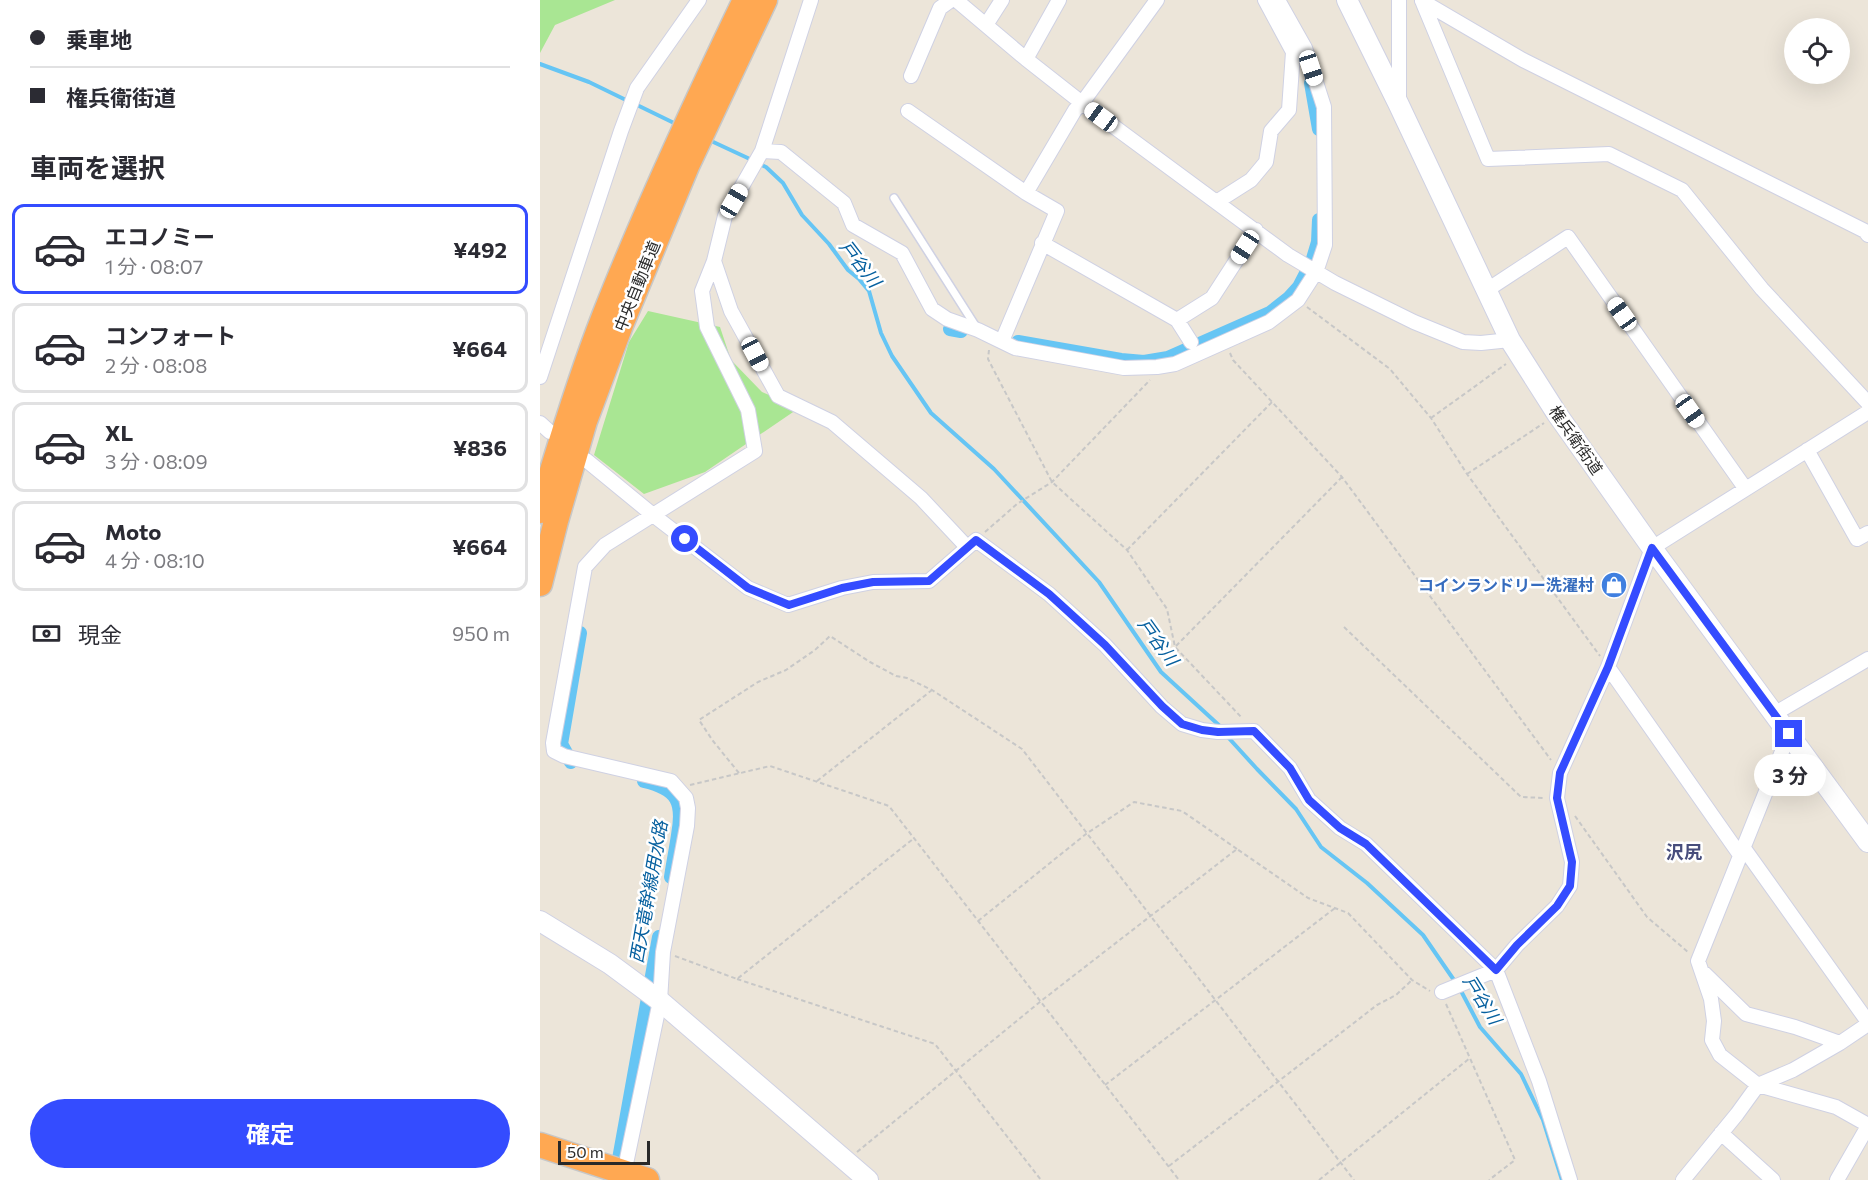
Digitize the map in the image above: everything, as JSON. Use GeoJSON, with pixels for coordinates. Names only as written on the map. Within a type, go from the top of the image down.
{"type":"FeatureCollection","features":[{"type":"Feature","properties":{"kind":"highway","name":"中央自動車道"},"geometry":{"type":"LineString","coordinates":[[540,511],[569,412],[604,316],[671,159],[745,0]]}},
{"type":"Feature","properties":{"kind":"highway","name":"中央自動車道"},"geometry":{"type":"LineString","coordinates":[[540,584],[585,421],[621,325],[687,166],[765,0]]}},
{"type":"Feature","properties":{"kind":"highway"},"geometry":{"type":"LineString","coordinates":[[540,1145],[623,1176],[647,1180]]}},
{"type":"Feature","properties":{"kind":"street"},"geometry":{"type":"LineString","coordinates":[[540,377],[621,130],[637,88],[699,0]]}},
{"type":"Feature","properties":{"kind":"street"},"geometry":{"type":"LineString","coordinates":[[623,1176],[660,1001],[663,952],[687,826],[688,808],[686,798],[671,781],[564,756],[554,751],[553,743],[585,567],[605,545],[755,451],[748,410],[707,327],[702,291],[714,261],[725,216],[761,153],[812,0]]}},
{"type":"Feature","properties":{"kind":"street"},"geometry":{"type":"LineString","coordinates":[[911,76],[940,8],[951,0]]}},
{"type":"Feature","properties":{"kind":"street"},"geometry":{"type":"LineString","coordinates":[[956,0],[1082,103],[1218,201],[1288,255],[1316,272],[1414,322],[1463,342],[1514,347]]}},
{"type":"Feature","properties":{"kind":"street"},"geometry":{"type":"LineString","coordinates":[[986,25],[1002,0]]}},
{"type":"Feature","properties":{"kind":"street"},"geometry":{"type":"LineString","coordinates":[[1026,59],[1059,0]]}},
{"type":"Feature","properties":{"kind":"street"},"geometry":{"type":"LineString","coordinates":[[1026,193],[1075,110],[1157,0]]}},
{"type":"Feature","properties":{"kind":"street"},"geometry":{"type":"LineString","coordinates":[[1218,201],[1251,180],[1266,162],[1271,131],[1289,110],[1293,52],[1265,0]]}},
{"type":"Feature","properties":{"kind":"street"},"geometry":{"type":"LineString","coordinates":[[761,153],[781,152],[844,203],[854,225],[902,253],[933,309],[946,319],[1002,340],[1015,348],[1124,368],[1174,364],[1269,322],[1298,300],[1316,272],[1325,245],[1324,107],[1305,48],[1278,0]]}},
{"type":"Feature","properties":{"kind":"street","name":"権兵衛街道"},"geometry":{"type":"LineString","coordinates":[[1347,0],[1514,347],[1557,414],[1652,548],[1868,842]]}},
{"type":"Feature","properties":{"kind":"street"},"geometry":{"type":"LineString","coordinates":[[1398,103],[1399,0]]}},
{"type":"Feature","properties":{"kind":"street"},"geometry":{"type":"LineString","coordinates":[[1422,1],[1523,60],[1867,233]]}},
{"type":"Feature","properties":{"kind":"street"},"geometry":{"type":"LineString","coordinates":[[1422,1],[1488,159],[1609,154],[1683,190],[1762,289],[1868,403]]}},
{"type":"Feature","properties":{"kind":"street"},"geometry":{"type":"LineString","coordinates":[[908,111],[1026,193],[1057,211],[1002,340]]}},
{"type":"Feature","properties":{"kind":"street"},"geometry":{"type":"LineString","coordinates":[[1177,320],[1212,298],[1256,230]]}},
{"type":"Feature","properties":{"kind":"street"},"geometry":{"type":"LineString","coordinates":[[1486,290],[1568,237],[1745,488]]}},
{"type":"Feature","properties":{"kind":"street"},"geometry":{"type":"LineString","coordinates":[[1042,243],[1177,320],[1191,342]]}},
{"type":"Feature","properties":{"kind":"street"},"geometry":{"type":"LineString","coordinates":[[714,261],[731,311],[778,396],[832,422],[971,543],[1049,594],[1105,645],[1182,724],[1202,730],[1254,731],[1290,768],[1309,800],[1340,828],[1366,844],[1496,970],[1539,1081],[1570,1180]]}},
{"type":"Feature","properties":{"kind":"street"},"geometry":{"type":"LineString","coordinates":[[1448,991],[1496,970],[1517,945],[1557,906],[1570,886],[1572,862],[1557,798],[1560,773],[1608,667],[1652,548],[1868,412]]}},
{"type":"Feature","properties":{"kind":"street"},"geometry":{"type":"LineString","coordinates":[[1807,450],[1857,539],[1868,533]]}},
{"type":"Feature","properties":{"kind":"street"},"geometry":{"type":"LineString","coordinates":[[586,460],[748,588],[789,605],[842,588],[873,582],[929,581],[971,543]]}},
{"type":"Feature","properties":{"kind":"street"},"geometry":{"type":"LineString","coordinates":[[1774,714],[1868,659]]}},
{"type":"Feature","properties":{"kind":"street"},"geometry":{"type":"LineString","coordinates":[[1608,667],[1868,1023],[1840,1043],[1793,1070],[1758,1085],[1683,1180]]}},
{"type":"Feature","properties":{"kind":"street"},"geometry":{"type":"LineString","coordinates":[[1789,734],[1699,965],[1711,999],[1714,1021],[1712,1040],[1719,1055],[1758,1085],[1836,1107],[1868,1125],[1837,1180]]}},
{"type":"Feature","properties":{"kind":"street"},"geometry":{"type":"LineString","coordinates":[[540,921],[610,964],[660,1001],[868,1180]]}},
{"type":"Feature","properties":{"kind":"street"},"geometry":{"type":"LineString","coordinates":[[1699,965],[1746,1014],[1795,1027],[1840,1043]]}},
{"type":"Feature","properties":{"kind":"street"},"geometry":{"type":"LineString","coordinates":[[1721,1133],[1773,1180]]}},
{"type":"Feature","properties":{"kind":"lane"},"geometry":{"type":"LineString","coordinates":[[894,198],[978,330]]}},
{"type":"Feature","properties":{"kind":"path"},"geometry":{"type":"LineString","coordinates":[[1298,300],[1390,369],[1431,418],[1467,474],[1608,667]]}},
{"type":"Feature","properties":{"kind":"path"},"geometry":{"type":"LineString","coordinates":[[978,330],[989,347],[988,359],[1052,482],[1127,550],[1167,609],[1175,647],[1254,731]]}},
{"type":"Feature","properties":{"kind":"path"},"geometry":{"type":"LineString","coordinates":[[1224,342],[1233,360],[1342,477],[1560,773]]}},
{"type":"Feature","properties":{"kind":"path"},"geometry":{"type":"LineString","coordinates":[[1431,418],[1514,347]]}},
{"type":"Feature","properties":{"kind":"path"},"geometry":{"type":"LineString","coordinates":[[971,543],[1017,504],[1052,482],[1148,381],[1174,364]]}},
{"type":"Feature","properties":{"kind":"path"},"geometry":{"type":"LineString","coordinates":[[1127,550],[1272,402]]}},
{"type":"Feature","properties":{"kind":"path"},"geometry":{"type":"LineString","coordinates":[[1467,474],[1557,414]]}},
{"type":"Feature","properties":{"kind":"path"},"geometry":{"type":"LineString","coordinates":[[1175,647],[1342,477]]}},
{"type":"Feature","properties":{"kind":"path"},"geometry":{"type":"LineString","coordinates":[[1344,627],[1521,797],[1557,798]]}},
{"type":"Feature","properties":{"kind":"path"},"geometry":{"type":"LineString","coordinates":[[739,772],[699,720],[758,682],[786,670],[815,650],[830,636],[896,676],[907,678],[932,690],[1022,749],[1354,1180]]}},
{"type":"Feature","properties":{"kind":"path"},"geometry":{"type":"LineString","coordinates":[[817,781],[932,690]]}},
{"type":"Feature","properties":{"kind":"path"},"geometry":{"type":"LineString","coordinates":[[679,788],[770,766],[889,806],[1179,1180]]}},
{"type":"Feature","properties":{"kind":"path"},"geometry":{"type":"LineString","coordinates":[[978,921],[1086,834],[1134,802],[1182,811],[1308,898],[1347,913],[1412,980],[1427,990],[1448,991],[1470,1058],[1515,1160],[1489,1180]]}},
{"type":"Feature","properties":{"kind":"path"},"geometry":{"type":"LineString","coordinates":[[1573,814],[1647,917],[1699,965]]}},
{"type":"Feature","properties":{"kind":"path"},"geometry":{"type":"LineString","coordinates":[[737,979],[914,838]]}},
{"type":"Feature","properties":{"kind":"path"},"geometry":{"type":"LineString","coordinates":[[845,1161],[1041,1001],[1237,849]]}},
{"type":"Feature","properties":{"kind":"path"},"geometry":{"type":"LineString","coordinates":[[1105,1085],[1335,908]]}},
{"type":"Feature","properties":{"kind":"path"},"geometry":{"type":"LineString","coordinates":[[663,952],[737,979],[935,1044],[1041,1180]]}},
{"type":"Feature","properties":{"kind":"path"},"geometry":{"type":"LineString","coordinates":[[1168,1167],[1377,1005],[1396,995],[1412,980]]}},
{"type":"Feature","properties":{"kind":"path"},"geometry":{"type":"LineString","coordinates":[[1319,1180],[1470,1058]]}},
{"type":"Feature","properties":{"kind":"green space"},"geometry":{"type":"Polygon","coordinates":[[[540,0],[615,0],[555,25],[540,53],[540,0]]]}},
{"type":"Feature","properties":{"kind":"green space"},"geometry":{"type":"Polygon","coordinates":[[[648,311],[720,327],[731,360],[762,392],[799,408],[705,472],[644,494],[594,455],[629,342],[648,311]]]}},
{"type":"Feature","properties":{"kind":"waterway","name":"戸谷川"},"geometry":{"type":"LineString","coordinates":[[540,64],[589,82],[628,101]]}},
{"type":"Feature","properties":{"kind":"waterway","name":"西天竜幹線用水路"},"geometry":{"type":"LineString","coordinates":[[1311,83],[1319,129]]}},
{"type":"Feature","properties":{"kind":"waterway","name":"戸谷川"},"geometry":{"type":"LineString","coordinates":[[635,104],[674,123]]}},
{"type":"Feature","properties":{"kind":"waterway","name":"戸谷川"},"geometry":{"type":"LineString","coordinates":[[709,140],[752,160]]}},
{"type":"Feature","properties":{"kind":"waterway","name":"戸谷川"},"geometry":{"type":"LineString","coordinates":[[759,164],[766,167],[783,183],[802,215],[829,244],[848,270],[869,291],[881,333],[892,356],[931,413],[994,469],[1099,582],[1161,672],[1222,728]]}},
{"type":"Feature","properties":{"kind":"waterway","name":"西天竜幹線用水路"},"geometry":{"type":"LineString","coordinates":[[1018,342],[1121,360],[1144,362],[1168,358],[1270,313],[1289,298],[1299,287],[1312,262],[1318,242],[1319,220]]}},
{"type":"Feature","properties":{"kind":"waterway","name":"西天竜幹線用水路"},"geometry":{"type":"LineString","coordinates":[[950,329],[961,331]]}},
{"type":"Feature","properties":{"kind":"waterway","name":"西天竜幹線用水路"},"geometry":{"type":"LineString","coordinates":[[571,762],[561,744],[580,633]]}},
{"type":"Feature","properties":{"kind":"waterway","name":"戸谷川"},"geometry":{"type":"LineString","coordinates":[[1226,735],[1296,809],[1321,847],[1367,883],[1423,935],[1456,983]]}},
{"type":"Feature","properties":{"kind":"waterway","name":"西天竜幹線用水路"},"geometry":{"type":"LineString","coordinates":[[644,781],[664,788],[671,793],[679,806],[680,824],[671,877]]}},
{"type":"Feature","properties":{"kind":"waterway","name":"西天竜幹線用水路"},"geometry":{"type":"LineString","coordinates":[[619,1159],[659,937]]}},
{"type":"Feature","properties":{"kind":"waterway","name":"戸谷川"},"geometry":{"type":"LineString","coordinates":[[1460,989],[1480,1027],[1521,1074],[1543,1120],[1562,1180]]}},
{"type":"Feature","properties":{"kind":"place","name":"コインランドリー洗濯村"},"geometry":{"type":"Point","coordinates":[1614,585]}},
{"type":"Feature","properties":{"kind":"district","name":"沢尻"},"geometry":{"type":"Point","coordinates":[1684,853]}},
{"type":"Feature","properties":{"kind":"route"},"geometry":{"type":"LineString","coordinates":[[685,539],[748,588],[789,605],[842,588],[873,582],[929,581],[966,546],[976,540],[1049,594],[1105,645],[1182,724],[1218,732],[1254,731],[1290,768],[1309,800],[1340,828],[1366,844],[1496,970],[1517,945],[1557,906],[1570,886],[1572,862],[1557,798],[1560,773],[1608,667],[1652,548],[1789,734]]}}]}
